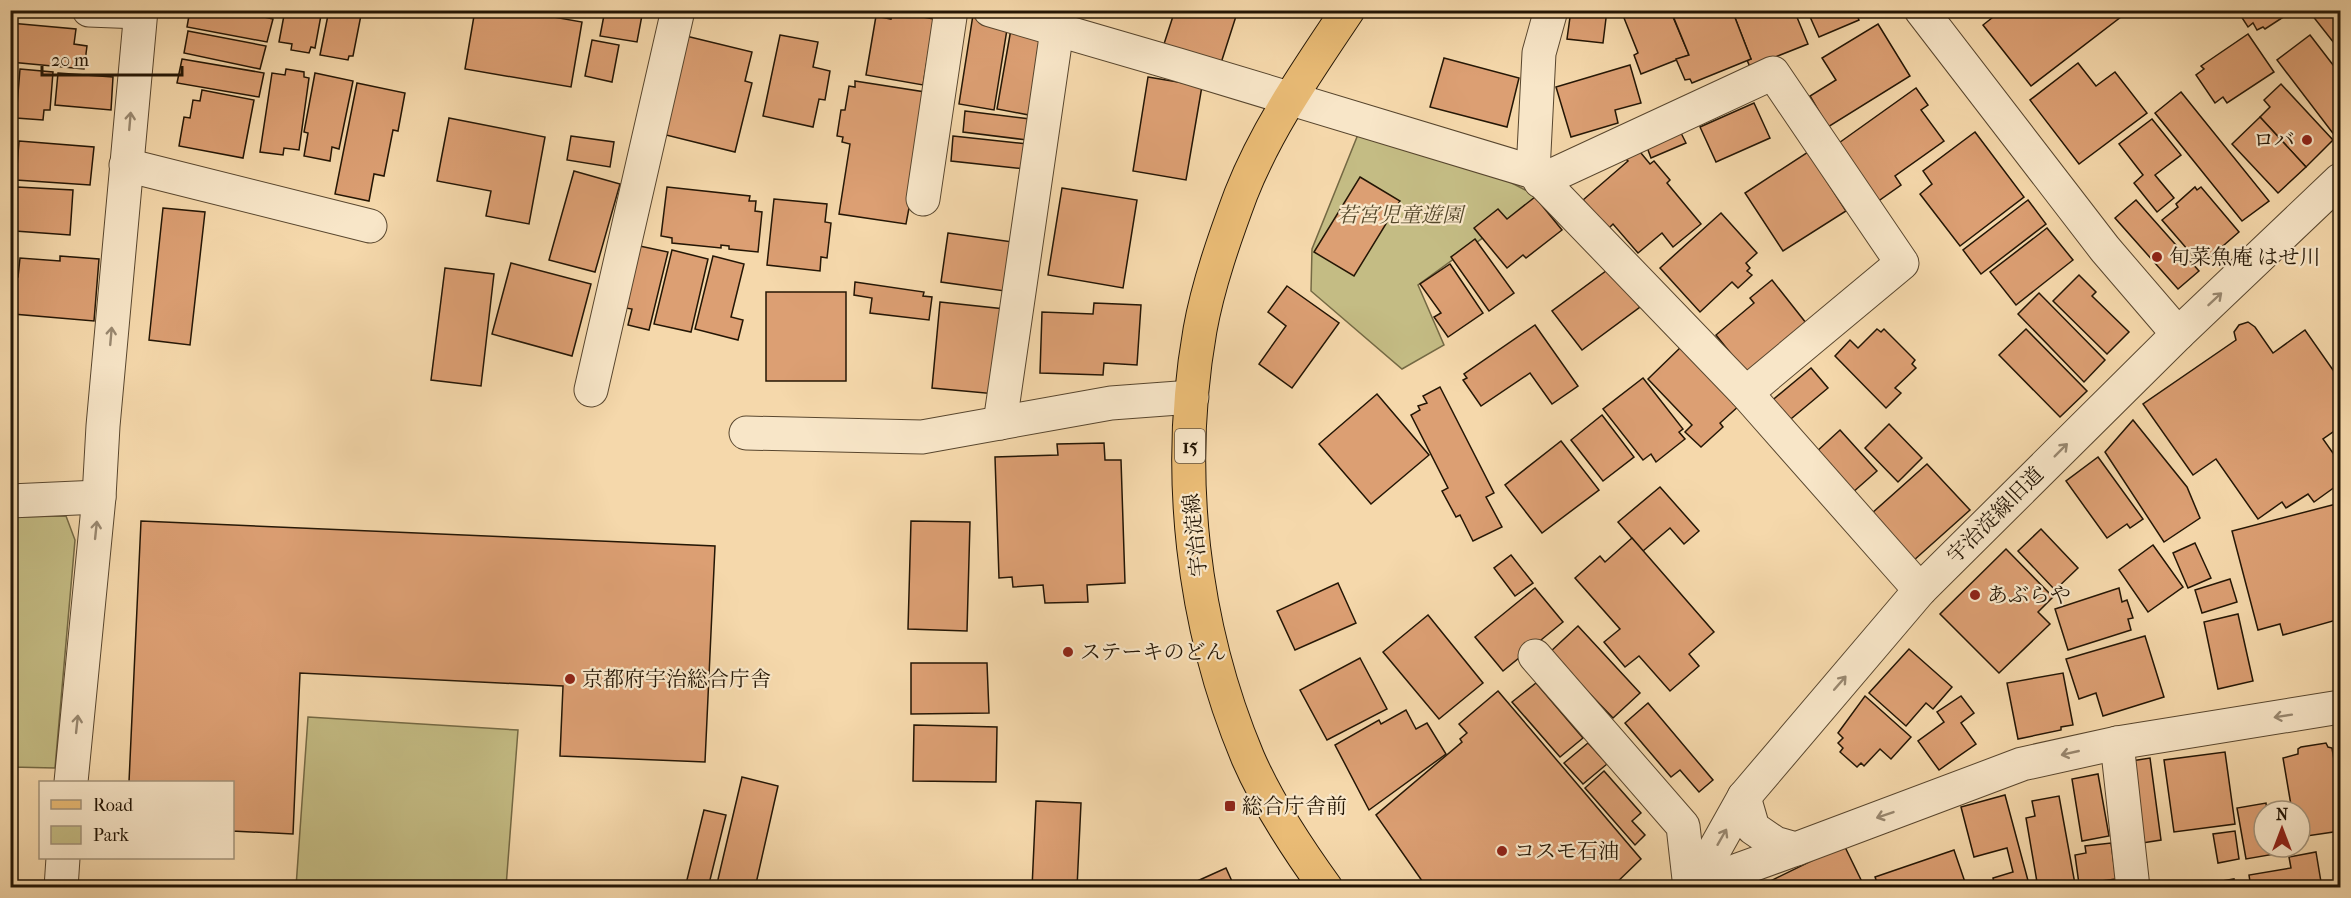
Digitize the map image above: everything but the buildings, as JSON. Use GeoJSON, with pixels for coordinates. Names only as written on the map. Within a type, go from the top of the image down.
{"type":"FeatureCollection","features":[{"type":"Feature","properties":{"kind":"main road","name":"宇治淀線"},"geometry":{"type":"LineString","coordinates":[[1326,888],[1272,804],[1249,760],[1220,678],[1198,578],[1192,524],[1189,459],[1192,397],[1200,329],[1219,258],[1242,194],[1266,141],[1289,98],[1348,10]]}},
{"type":"Feature","properties":{"kind":"street"},"geometry":{"type":"LineString","coordinates":[[71,781],[99,497],[103,426],[140,11],[89,10]]}},
{"type":"Feature","properties":{"kind":"street"},"geometry":{"type":"LineString","coordinates":[[591,390],[678,10]]}},
{"type":"Feature","properties":{"kind":"street"},"geometry":{"type":"LineString","coordinates":[[923,199],[951,10]]}},
{"type":"Feature","properties":{"kind":"street"},"geometry":{"type":"LineString","coordinates":[[990,10],[1289,98],[1537,176],[1746,393],[1920,590]]}},
{"type":"Feature","properties":{"kind":"street"},"geometry":{"type":"LineString","coordinates":[[1537,176],[1539,53],[1551,10]]}},
{"type":"Feature","properties":{"kind":"street"},"geometry":{"type":"LineString","coordinates":[[1937,16],[2105,249],[2178,334]]}},
{"type":"Feature","properties":{"kind":"street"},"geometry":{"type":"LineString","coordinates":[[1000,423],[1057,30]]}},
{"type":"Feature","properties":{"kind":"street"},"geometry":{"type":"LineString","coordinates":[[1537,176],[1773,73],[1902,263],[1746,393]]}},
{"type":"Feature","properties":{"kind":"street"},"geometry":{"type":"LineString","coordinates":[[126,165],[370,226]]}},
{"type":"Feature","properties":{"kind":"street","name":"宇治淀線旧道"},"geometry":{"type":"LineString","coordinates":[[1691,888],[1744,798],[1920,590],[2178,334],[2340,180]]}},
{"type":"Feature","properties":{"kind":"street"},"geometry":{"type":"LineString","coordinates":[[746,433],[922,437],[1111,403],[1192,397]]}},
{"type":"Feature","properties":{"kind":"street"},"geometry":{"type":"LineString","coordinates":[[10,501],[99,497]]}},
{"type":"Feature","properties":{"kind":"street"},"geometry":{"type":"LineString","coordinates":[[1535,656],[1683,826],[1691,888]]}},
{"type":"Feature","properties":{"kind":"street"},"geometry":{"type":"LineString","coordinates":[[1699,888],[1738,870],[2022,764],[2117,743],[2340,706]]}},
{"type":"Feature","properties":{"kind":"street"},"geometry":{"type":"LineString","coordinates":[[2117,743],[2133,888]]}},
{"type":"Feature","properties":{"kind":"street"},"geometry":{"type":"LineString","coordinates":[[1744,798],[1753,828],[1775,843],[1796,849]]}},
{"type":"Feature","properties":{"kind":"green space","name":"若宮児童遊園"},"geometry":{"type":"Polygon","coordinates":[[[1359,132],[1479,166],[1539,197],[1418,285],[1444,345],[1402,369],[1311,291],[1312,249],[1359,132]]]}},
{"type":"Feature","properties":{"kind":"green space"},"geometry":{"type":"Polygon","coordinates":[[[66,516],[75,540],[55,768],[11,767],[11,517],[66,516]]]}},
{"type":"Feature","properties":{"kind":"green space"},"geometry":{"type":"Polygon","coordinates":[[[308,717],[518,730],[506,887],[296,887],[308,717]]]}},
{"type":"Feature","properties":{"kind":"place","name":"ロバ"},"geometry":{"type":"Point","coordinates":[2307,140]}},
{"type":"Feature","properties":{"kind":"place","name":"旬菜魚庵 はせ川"},"geometry":{"type":"Point","coordinates":[2157,257]}},
{"type":"Feature","properties":{"kind":"place","name":"あぶらや"},"geometry":{"type":"Point","coordinates":[1975,595]}},
{"type":"Feature","properties":{"kind":"place","name":"ステーキのどん"},"geometry":{"type":"Point","coordinates":[1068,652]}},
{"type":"Feature","properties":{"kind":"place","name":"京都府宇治総合庁舎"},"geometry":{"type":"Point","coordinates":[570,679]}},
{"type":"Feature","properties":{"kind":"place","name":"総合庁舎前"},"geometry":{"type":"Point","coordinates":[1230,806]}},
{"type":"Feature","properties":{"kind":"place","name":"コスモ石油"},"geometry":{"type":"Point","coordinates":[1502,851]}}]}
